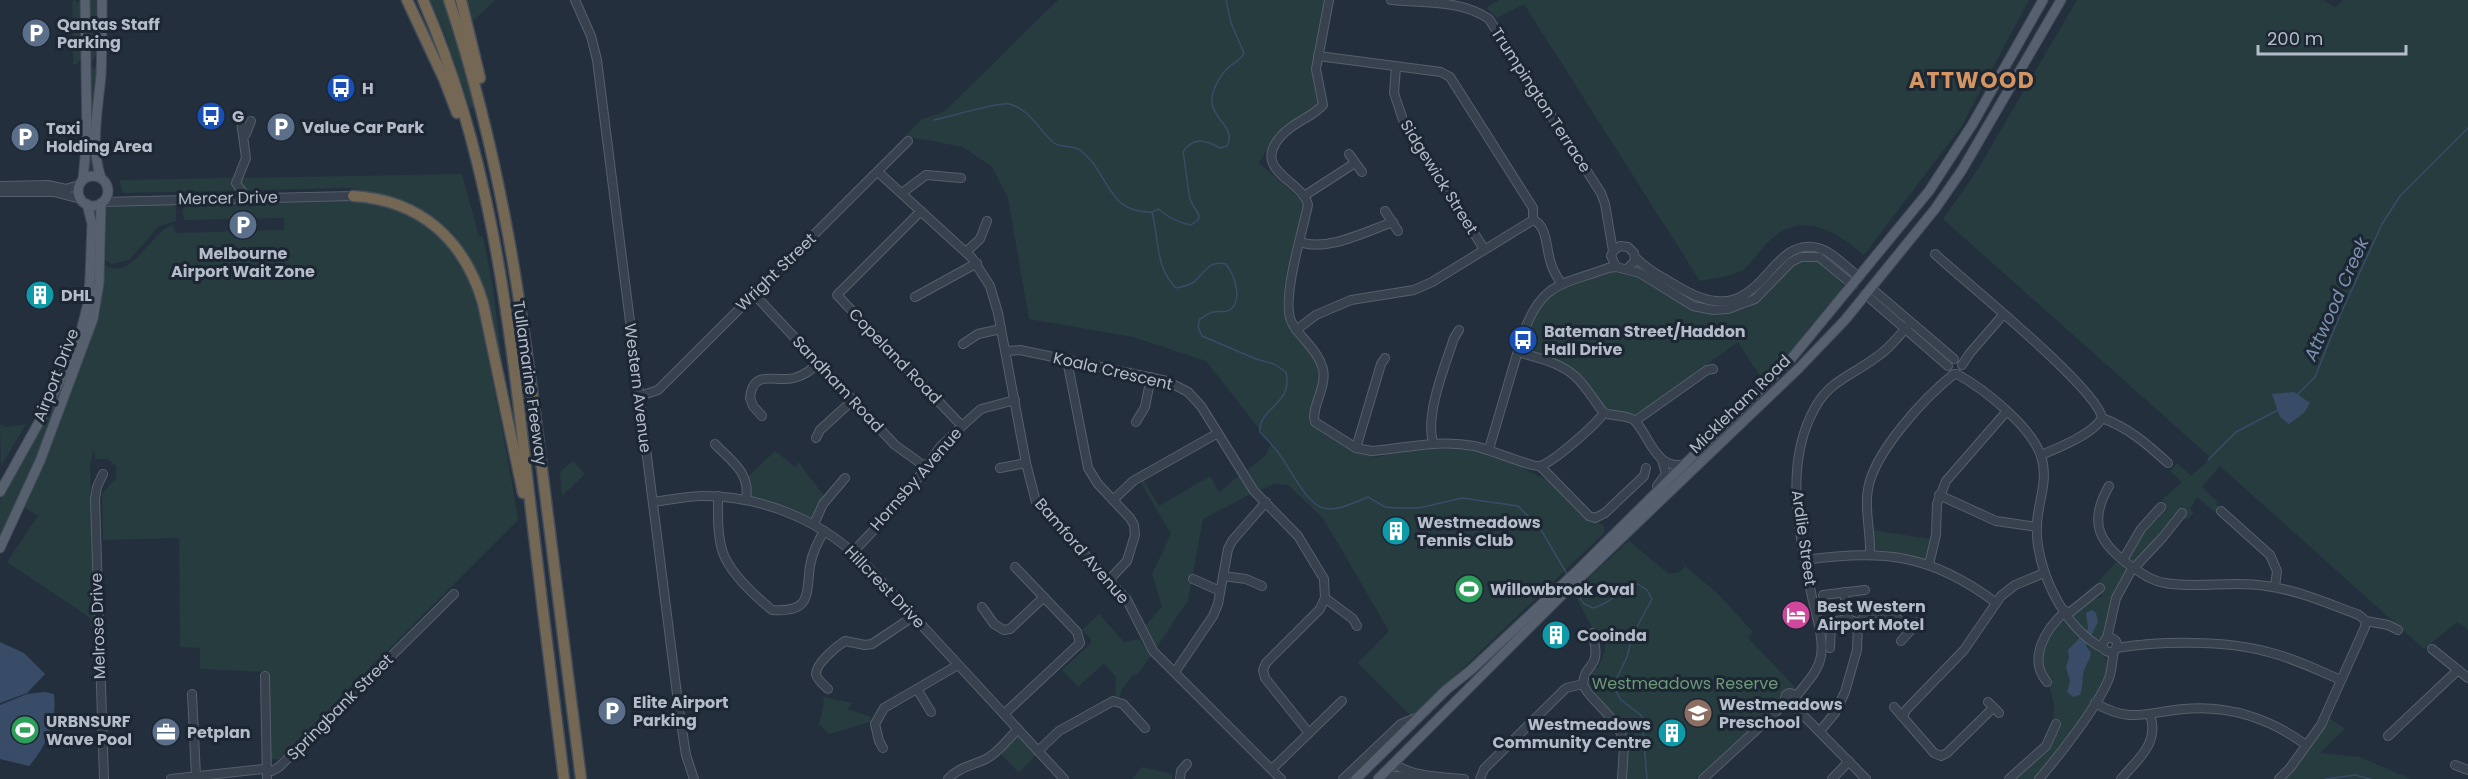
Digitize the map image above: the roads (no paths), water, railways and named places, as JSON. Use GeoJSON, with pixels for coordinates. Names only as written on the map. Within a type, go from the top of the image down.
{"type":"FeatureCollection","features":[{"type":"Feature","properties":{"kind":"highway"},"geometry":{"type":"LineString","coordinates":[[407,0],[455,108],[497,258]]}},
{"type":"Feature","properties":{"kind":"highway","name":"Tullamarine Freeway"},"geometry":{"type":"LineString","coordinates":[[423,0],[451,72],[470,132],[481,174],[497,258],[513,355],[564,779]]}},
{"type":"Feature","properties":{"kind":"highway","name":"Tullamarine Freeway"},"geometry":{"type":"LineString","coordinates":[[449,0],[484,120],[503,200],[521,303],[581,779]]}},
{"type":"Feature","properties":{"kind":"highway"},"geometry":{"type":"LineString","coordinates":[[461,0],[487,112],[484,120]]}},
{"type":"Feature","properties":{"kind":"highway"},"geometry":{"type":"LineString","coordinates":[[353,196],[382,200],[423,217],[448,237],[472,272],[483,303],[535,546]]}},
{"type":"Feature","properties":{"kind":"main road"},"geometry":{"type":"LineString","coordinates":[[85,0],[87,137],[81,182],[84,202],[102,203],[108,189],[97,165],[96,139],[101,66],[102,0]]}},
{"type":"Feature","properties":{"kind":"main road","name":"Mickleham Road"},"geometry":{"type":"LineString","coordinates":[[1582,571],[1616,532],[1791,359],[1929,191],[1950,160],[2043,0]]}},
{"type":"Feature","properties":{"kind":"main road","name":"Mickleham Road"},"geometry":{"type":"LineString","coordinates":[[1356,779],[1446,690],[1472,670],[1563,589],[1799,368],[1857,305],[1935,209],[1970,158],[2061,0]]}},
{"type":"Feature","properties":{"kind":"main road"},"geometry":{"type":"LineString","coordinates":[[81,182],[92,176],[101,178]]}},
{"type":"Feature","properties":{"kind":"main road","name":"Airport Drive"},"geometry":{"type":"LineString","coordinates":[[0,492],[48,406],[79,339],[89,291],[92,224],[84,202]]}},
{"type":"Feature","properties":{"kind":"main road","name":"Airport Drive"},"geometry":{"type":"LineString","coordinates":[[0,548],[26,493],[87,340],[99,285],[102,203]]}},
{"type":"Feature","properties":{"kind":"main road"},"geometry":{"type":"LineString","coordinates":[[1856,281],[1868,291]]}},
{"type":"Feature","properties":{"kind":"main road","name":"Mickleham Road"},"geometry":{"type":"LineString","coordinates":[[1380,777],[1471,688],[1563,589]]}},
{"type":"Feature","properties":{"kind":"main road"},"geometry":{"type":"LineString","coordinates":[[1512,632],[1522,635]]}},
{"type":"Feature","properties":{"kind":"main road"},"geometry":{"type":"LineString","coordinates":[[1446,690],[1456,695],[1471,688]]}},
{"type":"Feature","properties":{"kind":"main road"},"geometry":{"type":"LineString","coordinates":[[1446,690],[1451,699],[1451,708]]}},
{"type":"Feature","properties":{"kind":"main road"},"geometry":{"type":"LineString","coordinates":[[1382,754],[1392,765]]}},
{"type":"Feature","properties":{"kind":"street","name":"Western Avenue"},"geometry":{"type":"LineString","coordinates":[[574,0],[591,36],[597,60],[682,731],[686,755],[694,779]]}},
{"type":"Feature","properties":{"kind":"street"},"geometry":{"type":"LineString","coordinates":[[1329,0],[1316,74],[1323,105],[1290,127],[1275,143],[1272,152],[1277,172],[1304,196],[1308,205],[1287,301],[1287,312],[1296,330],[1314,351],[1323,369],[1322,392],[1314,419],[1321,427],[1356,447],[1372,451],[1433,442],[1473,445],[1533,466],[1540,466],[1572,443],[1604,413]]}},
{"type":"Feature","properties":{"kind":"street","name":"Trumpington Terrace"},"geometry":{"type":"LineString","coordinates":[[1391,0],[1466,6],[1489,19],[1601,193],[1609,225],[1612,254]]}},
{"type":"Feature","properties":{"kind":"street"},"geometry":{"type":"LineString","coordinates":[[1318,56],[1441,72],[1450,77],[1533,208],[1533,220]]}},
{"type":"Feature","properties":{"kind":"street","name":"Sidgewick Street"},"geometry":{"type":"LineString","coordinates":[[1396,67],[1394,93],[1403,120],[1484,249]]}},
{"type":"Feature","properties":{"kind":"street"},"geometry":{"type":"LineString","coordinates":[[241,121],[245,141],[245,162],[237,183],[247,198]]}},
{"type":"Feature","properties":{"kind":"street"},"geometry":{"type":"LineString","coordinates":[[245,141],[251,121]]}},
{"type":"Feature","properties":{"kind":"street","name":"Wright Street"},"geometry":{"type":"LineString","coordinates":[[640,396],[657,390],[908,141]]}},
{"type":"Feature","properties":{"kind":"street"},"geometry":{"type":"LineString","coordinates":[[1349,154],[1362,172]]}},
{"type":"Feature","properties":{"kind":"street"},"geometry":{"type":"LineString","coordinates":[[1304,196],[1355,163]]}},
{"type":"Feature","properties":{"kind":"street","name":"Bamford Avenue"},"geometry":{"type":"LineString","coordinates":[[878,172],[966,252],[976,263],[990,286],[1001,329],[1026,464],[1034,496],[1040,508],[1127,600],[1153,651],[1281,779]]}},
{"type":"Feature","properties":{"kind":"street"},"geometry":{"type":"LineString","coordinates":[[902,193],[926,175],[961,178]]}},
{"type":"Feature","properties":{"kind":"street"},"geometry":{"type":"LineString","coordinates":[[0,186],[48,185],[66,189],[81,182]]}},
{"type":"Feature","properties":{"kind":"street"},"geometry":{"type":"LineString","coordinates":[[0,192],[54,192],[84,202]]}},
{"type":"Feature","properties":{"kind":"street","name":"Mercer Drive"},"geometry":{"type":"LineString","coordinates":[[102,203],[353,196]]}},
{"type":"Feature","properties":{"kind":"street","name":"Copeland Road"},"geometry":{"type":"LineString","coordinates":[[921,211],[837,296],[962,426]]}},
{"type":"Feature","properties":{"kind":"street"},"geometry":{"type":"LineString","coordinates":[[1385,211],[1398,231]]}},
{"type":"Feature","properties":{"kind":"street"},"geometry":{"type":"LineString","coordinates":[[1296,330],[1316,315],[1351,300],[1414,290],[1423,286],[1533,220]]}},
{"type":"Feature","properties":{"kind":"street"},"geometry":{"type":"LineString","coordinates":[[1533,220],[1540,223],[1543,229],[1549,259],[1561,283]]}},
{"type":"Feature","properties":{"kind":"street"},"geometry":{"type":"LineString","coordinates":[[966,252],[980,239],[987,221]]}},
{"type":"Feature","properties":{"kind":"street"},"geometry":{"type":"LineString","coordinates":[[1300,242],[1310,245],[1328,244],[1393,222]]}},
{"type":"Feature","properties":{"kind":"street","name":"Trumpington Terrace"},"geometry":{"type":"LineString","coordinates":[[1609,225],[1614,237],[1624,246]]}},
{"type":"Feature","properties":{"kind":"street"},"geometry":{"type":"LineString","coordinates":[[1595,272],[1612,254],[1624,246],[1631,249],[1643,265],[1686,292],[1708,301],[1735,299],[1758,286],[1785,256],[1796,249],[1811,247],[1830,253],[1856,281]]}},
{"type":"Feature","properties":{"kind":"street"},"geometry":{"type":"LineString","coordinates":[[1612,254],[1616,267]]}},
{"type":"Feature","properties":{"kind":"street"},"geometry":{"type":"LineString","coordinates":[[1935,254],[2031,339],[2077,383],[2101,412],[2102,418],[2098,424],[2041,455]]}},
{"type":"Feature","properties":{"kind":"street"},"geometry":{"type":"LineString","coordinates":[[1489,449],[1529,318],[1539,302],[1561,283],[1616,267],[1640,273],[1693,306],[1713,310],[1728,309],[1755,299],[1791,262],[1805,256],[1819,257],[1856,281]]}},
{"type":"Feature","properties":{"kind":"street"},"geometry":{"type":"LineString","coordinates":[[1627,269],[1633,265],[1635,257]]}},
{"type":"Feature","properties":{"kind":"street"},"geometry":{"type":"LineString","coordinates":[[915,297],[976,263]]}},
{"type":"Feature","properties":{"kind":"street"},"geometry":{"type":"LineString","coordinates":[[1868,291],[1882,310]]}},
{"type":"Feature","properties":{"kind":"street"},"geometry":{"type":"LineString","coordinates":[[1868,291],[2030,435],[2041,455],[2044,484],[2037,527],[2044,573],[2052,591],[2078,630],[2092,642],[2128,646],[2189,643],[2254,648],[2295,660],[2341,681]]}},
{"type":"Feature","properties":{"kind":"street","name":"Sandham Road"},"geometry":{"type":"LineString","coordinates":[[754,294],[895,445],[927,468]]}},
{"type":"Feature","properties":{"kind":"street"},"geometry":{"type":"LineString","coordinates":[[1857,305],[1882,310],[1908,326]]}},
{"type":"Feature","properties":{"kind":"street"},"geometry":{"type":"LineString","coordinates":[[1870,554],[1867,502],[1875,465],[1888,445],[2003,315]]}},
{"type":"Feature","properties":{"kind":"street","name":"Ardlie Street"},"geometry":{"type":"LineString","coordinates":[[1703,779],[1791,699],[1817,669],[1822,648],[1805,560],[1796,484],[1801,448],[1810,418],[1830,387],[1879,356],[1908,326]]}},
{"type":"Feature","properties":{"kind":"street"},"geometry":{"type":"LineString","coordinates":[[963,344],[978,334],[1001,329]]}},
{"type":"Feature","properties":{"kind":"street"},"geometry":{"type":"LineString","coordinates":[[1433,442],[1431,430],[1434,409],[1454,338],[1459,330]]}},
{"type":"Feature","properties":{"kind":"street","name":"Koala Crescent"},"geometry":{"type":"LineString","coordinates":[[1005,351],[1020,350],[1151,377],[1167,381],[1188,392],[1201,406],[1254,491],[1299,536],[1324,579],[1325,598]]}},
{"type":"Feature","properties":{"kind":"street"},"geometry":{"type":"LineString","coordinates":[[1518,352],[1555,363],[1576,376],[1604,413],[1635,421],[1645,439],[1660,456],[1672,465],[1685,464]]}},
{"type":"Feature","properties":{"kind":"street"},"geometry":{"type":"LineString","coordinates":[[1356,447],[1381,364],[1385,358]]}},
{"type":"Feature","properties":{"kind":"street"},"geometry":{"type":"LineString","coordinates":[[1067,360],[1088,468],[1098,484],[1134,525],[1135,535],[1127,561],[1109,580]]}},
{"type":"Feature","properties":{"kind":"street"},"geometry":{"type":"LineString","coordinates":[[762,416],[753,406],[750,398],[751,390],[756,383],[764,378],[794,378],[809,372],[818,363]]}},
{"type":"Feature","properties":{"kind":"street"},"geometry":{"type":"LineString","coordinates":[[1635,421],[1707,370],[1713,369]]}},
{"type":"Feature","properties":{"kind":"street"},"geometry":{"type":"LineString","coordinates":[[1136,422],[1145,406],[1151,377]]}},
{"type":"Feature","properties":{"kind":"street"},"geometry":{"type":"LineString","coordinates":[[816,438],[820,430],[853,400]]}},
{"type":"Feature","properties":{"kind":"street","name":"Hornsby Avenue"},"geometry":{"type":"LineString","coordinates":[[854,552],[902,500],[941,446],[962,426],[981,409],[1014,400]]}},
{"type":"Feature","properties":{"kind":"street"},"geometry":{"type":"LineString","coordinates":[[1929,564],[1936,535],[1939,495],[1955,469],[2006,412]]}},
{"type":"Feature","properties":{"kind":"street"},"geometry":{"type":"LineString","coordinates":[[2102,418],[2135,434],[2168,463]]}},
{"type":"Feature","properties":{"kind":"street"},"geometry":{"type":"LineString","coordinates":[[1113,500],[1133,481],[1218,433]]}},
{"type":"Feature","properties":{"kind":"street"},"geometry":{"type":"LineString","coordinates":[[715,444],[745,476],[748,488],[746,500]]}},
{"type":"Feature","properties":{"kind":"street"},"geometry":{"type":"LineString","coordinates":[[1616,532],[1665,477],[1666,469],[1660,456]]}},
{"type":"Feature","properties":{"kind":"street"},"geometry":{"type":"LineString","coordinates":[[1000,468],[1026,464]]}},
{"type":"Feature","properties":{"kind":"street"},"geometry":{"type":"LineString","coordinates":[[1540,466],[1588,516],[1594,518],[1605,513],[1644,476],[1646,468]]}},
{"type":"Feature","properties":{"kind":"street","name":"Melrose Drive"},"geometry":{"type":"LineString","coordinates":[[103,474],[95,499],[104,779]]}},
{"type":"Feature","properties":{"kind":"street"},"geometry":{"type":"LineString","coordinates":[[814,524],[823,504],[845,478]]}},
{"type":"Feature","properties":{"kind":"street"},"geometry":{"type":"LineString","coordinates":[[2109,486],[2100,504],[2098,524],[2108,547],[2122,560],[2149,578],[2165,583],[2253,584],[2275,587],[2359,615],[2366,621],[2388,625],[2398,630]]}},
{"type":"Feature","properties":{"kind":"street"},"geometry":{"type":"LineString","coordinates":[[1939,495],[1986,518],[2008,524],[2037,527]]}},
{"type":"Feature","properties":{"kind":"street","name":"Hillcrest Drive"},"geometry":{"type":"LineString","coordinates":[[653,502],[688,496],[718,496],[746,500],[782,510],[814,524],[854,552],[1062,778]]}},
{"type":"Feature","properties":{"kind":"street"},"geometry":{"type":"LineString","coordinates":[[718,496],[718,518],[725,557],[733,570],[772,610],[793,609],[802,603],[808,594],[812,557],[824,531]]}},
{"type":"Feature","properties":{"kind":"street"},"geometry":{"type":"LineString","coordinates":[[1175,672],[1213,616],[1228,549],[1232,541],[1266,502]]}},
{"type":"Feature","properties":{"kind":"street"},"geometry":{"type":"LineString","coordinates":[[2122,560],[2141,529],[2161,507]]}},
{"type":"Feature","properties":{"kind":"street"},"geometry":{"type":"LineString","coordinates":[[2221,511],[2270,555],[2277,571],[2275,587]]}},
{"type":"Feature","properties":{"kind":"street"},"geometry":{"type":"LineString","coordinates":[[2039,779],[2095,703],[2108,681],[2111,665],[2111,625],[2116,598],[2134,567],[2182,513]]}},
{"type":"Feature","properties":{"kind":"street"},"geometry":{"type":"LineString","coordinates":[[1805,560],[1837,555],[1894,556],[1929,564],[1965,581],[1995,602]]}},
{"type":"Feature","properties":{"kind":"street"},"geometry":{"type":"LineString","coordinates":[[1004,714],[1080,643],[1077,632],[1016,567]]}},
{"type":"Feature","properties":{"kind":"street"},"geometry":{"type":"LineString","coordinates":[[1903,717],[1906,710],[1964,650],[1995,602],[2015,585],[2044,573]]}},
{"type":"Feature","properties":{"kind":"street"},"geometry":{"type":"LineString","coordinates":[[1223,576],[1246,579],[1262,586]]}},
{"type":"Feature","properties":{"kind":"street"},"geometry":{"type":"LineString","coordinates":[[1193,579],[1220,591]]}},
{"type":"Feature","properties":{"kind":"street"},"geometry":{"type":"LineString","coordinates":[[2047,682],[2040,671],[2037,656],[2039,648],[2054,622],[2100,588]]}},
{"type":"Feature","properties":{"kind":"street"},"geometry":{"type":"LineString","coordinates":[[1823,595],[1865,590]]}},
{"type":"Feature","properties":{"kind":"street"},"geometry":{"type":"LineString","coordinates":[[1844,592],[1848,619]]}},
{"type":"Feature","properties":{"kind":"street","name":"Springbank Street"},"geometry":{"type":"LineString","coordinates":[[171,779],[275,770],[454,594]]}},
{"type":"Feature","properties":{"kind":"street"},"geometry":{"type":"LineString","coordinates":[[982,607],[994,624],[1004,630],[1010,629],[1044,597]]}},
{"type":"Feature","properties":{"kind":"street"},"geometry":{"type":"LineString","coordinates":[[1309,733],[1264,678],[1263,670],[1266,663],[1320,609],[1325,598],[1353,619],[1357,626]]}},
{"type":"Feature","properties":{"kind":"street"},"geometry":{"type":"LineString","coordinates":[[1858,623],[1867,616],[1886,613],[1895,616],[1911,629]]}},
{"type":"Feature","properties":{"kind":"street"},"geometry":{"type":"LineString","coordinates":[[828,689],[818,678],[816,672],[819,665],[840,644],[845,641],[872,644],[914,616]]}},
{"type":"Feature","properties":{"kind":"street"},"geometry":{"type":"LineString","coordinates":[[1830,648],[1830,623],[1848,619],[1858,623]]}},
{"type":"Feature","properties":{"kind":"street"},"geometry":{"type":"LineString","coordinates":[[2279,779],[2290,768],[2324,720],[2366,621]]}},
{"type":"Feature","properties":{"kind":"street"},"geometry":{"type":"LineString","coordinates":[[1901,641],[1918,622]]}},
{"type":"Feature","properties":{"kind":"street"},"geometry":{"type":"LineString","coordinates":[[1820,726],[1835,713],[1845,692],[1857,650],[1858,623]]}},
{"type":"Feature","properties":{"kind":"street"},"geometry":{"type":"LineString","coordinates":[[1592,633],[1596,647],[1596,659],[1584,676],[1582,684],[1620,728],[1623,739],[1622,779]]}},
{"type":"Feature","properties":{"kind":"street"},"geometry":{"type":"LineString","coordinates":[[2432,649],[2468,678]]}},
{"type":"Feature","properties":{"kind":"street"},"geometry":{"type":"LineString","coordinates":[[883,748],[876,733],[875,724],[884,708],[958,664]]}},
{"type":"Feature","properties":{"kind":"street"},"geometry":{"type":"LineString","coordinates":[[2388,736],[2458,670]]}},
{"type":"Feature","properties":{"kind":"street"},"geometry":{"type":"LineString","coordinates":[[265,676],[267,779]]}},
{"type":"Feature","properties":{"kind":"street"},"geometry":{"type":"LineString","coordinates":[[1480,779],[1484,769],[1566,688],[1582,684]]}},
{"type":"Feature","properties":{"kind":"street"},"geometry":{"type":"LineString","coordinates":[[917,689],[931,712]]}},
{"type":"Feature","properties":{"kind":"street"},"geometry":{"type":"LineString","coordinates":[[192,694],[196,776]]}},
{"type":"Feature","properties":{"kind":"street"},"geometry":{"type":"LineString","coordinates":[[1791,699],[1820,726],[1866,779]]}},
{"type":"Feature","properties":{"kind":"street"},"geometry":{"type":"LineString","coordinates":[[1038,751],[1059,731],[1113,701],[1123,704],[1145,728]]}},
{"type":"Feature","properties":{"kind":"street"},"geometry":{"type":"LineString","coordinates":[[1272,769],[1342,701]]}},
{"type":"Feature","properties":{"kind":"street"},"geometry":{"type":"LineString","coordinates":[[2095,703],[2124,716],[2150,715],[2186,708],[2230,711],[2271,724],[2306,745]]}},
{"type":"Feature","properties":{"kind":"street"},"geometry":{"type":"LineString","coordinates":[[1894,707],[1934,753],[1941,756],[1947,753],[1993,708]]}},
{"type":"Feature","properties":{"kind":"street"},"geometry":{"type":"LineString","coordinates":[[2121,779],[2149,745],[2153,733],[2150,715]]}},
{"type":"Feature","properties":{"kind":"street","name":"Mickleham Road"},"geometry":{"type":"LineString","coordinates":[[1343,779],[1401,724],[1416,718]]}},
{"type":"Feature","properties":{"kind":"street"},"geometry":{"type":"LineString","coordinates":[[2009,779],[2046,746],[2056,724]]}},
{"type":"Feature","properties":{"kind":"street"},"geometry":{"type":"LineString","coordinates":[[948,779],[966,765],[986,759],[995,753],[1018,729]]}},
{"type":"Feature","properties":{"kind":"street"},"geometry":{"type":"LineString","coordinates":[[1404,774],[1405,759],[1414,745]]}},
{"type":"Feature","properties":{"kind":"street"},"geometry":{"type":"LineString","coordinates":[[1832,779],[1850,761]]}},
{"type":"Feature","properties":{"kind":"street"},"geometry":{"type":"LineString","coordinates":[[1180,779],[1181,771],[1187,764]]}},
{"type":"Feature","properties":{"kind":"street"},"geometry":{"type":"LineString","coordinates":[[1392,765],[1404,774]]}},
{"type":"Feature","properties":{"kind":"street"},"geometry":{"type":"LineString","coordinates":[[2455,765],[2468,770]]}},
{"type":"Feature","properties":{"kind":"street"},"geometry":{"type":"LineString","coordinates":[[1380,777],[1404,774],[1464,779]]}},
{"type":"Feature","properties":{"kind":"water"},"geometry":{"type":"Polygon","coordinates":[[[2294,392],[2310,403],[2304,413],[2289,424],[2280,417],[2272,394],[2294,392]]]}},
{"type":"Feature","properties":{"kind":"water"},"geometry":{"type":"Polygon","coordinates":[[[2092,610],[2096,613],[2098,622],[2086,646],[2091,653],[2084,671],[2080,695],[2073,697],[2067,692],[2070,681],[2066,667],[2069,658],[2068,650],[2088,629],[2086,613],[2092,610]]]}},
{"type":"Feature","properties":{"kind":"water","name":"URBNSURF Wave Pool"},"geometry":{"type":"Polygon","coordinates":[[[0,642],[24,653],[45,674],[27,693],[0,703],[0,642]]]}},
{"type":"Feature","properties":{"kind":"water","name":"URBNSURF Wave Pool"},"geometry":{"type":"Polygon","coordinates":[[[45,692],[54,694],[55,704],[52,724],[41,750],[29,766],[0,759],[0,705],[27,694],[45,692]]]}},
{"type":"Feature","properties":{"kind":"waterway"},"geometry":{"type":"LineString","coordinates":[[1226,0],[1231,23],[1244,53],[1221,76],[1212,95],[1214,110],[1229,134],[1227,146],[1220,148],[1200,141],[1191,144],[1183,152],[1190,199],[1199,216],[1198,220],[1191,225],[1173,219],[1158,209],[1152,212],[1161,262],[1169,280],[1176,288],[1194,282],[1211,265],[1226,264],[1232,274],[1237,293],[1235,305],[1229,310],[1211,313],[1200,319],[1198,327],[1202,336],[1256,359],[1274,364],[1286,372],[1285,392],[1264,417],[1260,432],[1279,453],[1306,494],[1317,505],[1334,509],[1368,497],[1385,507],[1398,508],[1419,508],[1462,498],[1518,506],[1540,528],[1567,574]]}},
{"type":"Feature","properties":{"kind":"waterway"},"geometry":{"type":"LineString","coordinates":[[934,120],[995,105],[1009,104],[1017,107],[1029,115],[1054,143],[1080,150],[1090,159],[1110,190],[1125,206],[1137,211],[1152,212]]}},
{"type":"Feature","properties":{"kind":"waterway","name":"Attwood Creek"},"geometry":{"type":"LineString","coordinates":[[2298,394],[2315,377],[2337,322],[2382,224],[2400,196],[2468,128]]}},
{"type":"Feature","properties":{"kind":"waterway","name":"Attwood Creek"},"geometry":{"type":"LineString","coordinates":[[2208,460],[2236,432],[2278,410]]}},
{"type":"Feature","properties":{"kind":"waterway"},"geometry":{"type":"LineString","coordinates":[[1575,589],[1583,603],[1593,608],[1638,584],[1647,590],[1652,599],[1632,636],[1627,657],[1613,686],[1621,700],[1642,716],[1647,779]]}},
{"type":"Feature","properties":{"kind":"waterway","name":"Attwood Creek"},"geometry":{"type":"LineString","coordinates":[[2326,779],[2355,775],[2370,779]]}},
{"type":"Feature","properties":{"kind":"place","name":"Qantas Staff Parking"},"geometry":{"type":"Point","coordinates":[36,33]}},
{"type":"Feature","properties":{"kind":"place","name":"H"},"geometry":{"type":"Point","coordinates":[341,88]}},
{"type":"Feature","properties":{"kind":"place","name":"G"},"geometry":{"type":"Point","coordinates":[211,116]}},
{"type":"Feature","properties":{"kind":"place","name":"Value Car Park"},"geometry":{"type":"Point","coordinates":[281,127]}},
{"type":"Feature","properties":{"kind":"place","name":"Taxi Holding Area"},"geometry":{"type":"Point","coordinates":[25,137]}},
{"type":"Feature","properties":{"kind":"place","name":"Melbourne Airport Wait Zone"},"geometry":{"type":"Point","coordinates":[243,225]}},
{"type":"Feature","properties":{"kind":"place","name":"DHL"},"geometry":{"type":"Point","coordinates":[40,295]}},
{"type":"Feature","properties":{"kind":"place","name":"Bateman Street/Haddon Hall Drive"},"geometry":{"type":"Point","coordinates":[1523,340]}},
{"type":"Feature","properties":{"kind":"place","name":"Westmeadows Tennis Club"},"geometry":{"type":"Point","coordinates":[1396,531]}},
{"type":"Feature","properties":{"kind":"place","name":"Willowbrook Oval"},"geometry":{"type":"Point","coordinates":[1469,589]}},
{"type":"Feature","properties":{"kind":"place","name":"Best Western Airport Motel"},"geometry":{"type":"Point","coordinates":[1796,615]}},
{"type":"Feature","properties":{"kind":"place","name":"Cooinda"},"geometry":{"type":"Point","coordinates":[1556,635]}},
{"type":"Feature","properties":{"kind":"place","name":"Elite Airport Parking"},"geometry":{"type":"Point","coordinates":[612,711]}},
{"type":"Feature","properties":{"kind":"place","name":"Westmeadows Preschool"},"geometry":{"type":"Point","coordinates":[1698,713]}},
{"type":"Feature","properties":{"kind":"place","name":"URBNSURF Wave Pool"},"geometry":{"type":"Point","coordinates":[25,730]}},
{"type":"Feature","properties":{"kind":"place","name":"Petplan"},"geometry":{"type":"Point","coordinates":[166,732]}},
{"type":"Feature","properties":{"kind":"place","name":"Westmeadows Community Centre"},"geometry":{"type":"Point","coordinates":[1672,733]}},
{"type":"Feature","properties":{"kind":"district","name":"ATTWOOD"},"geometry":{"type":"Point","coordinates":[1972,80]}},
{"type":"Feature","properties":{"kind":"park label","name":"Westmeadows Reserve"},"geometry":{"type":"Point","coordinates":[1685,683]}}]}
